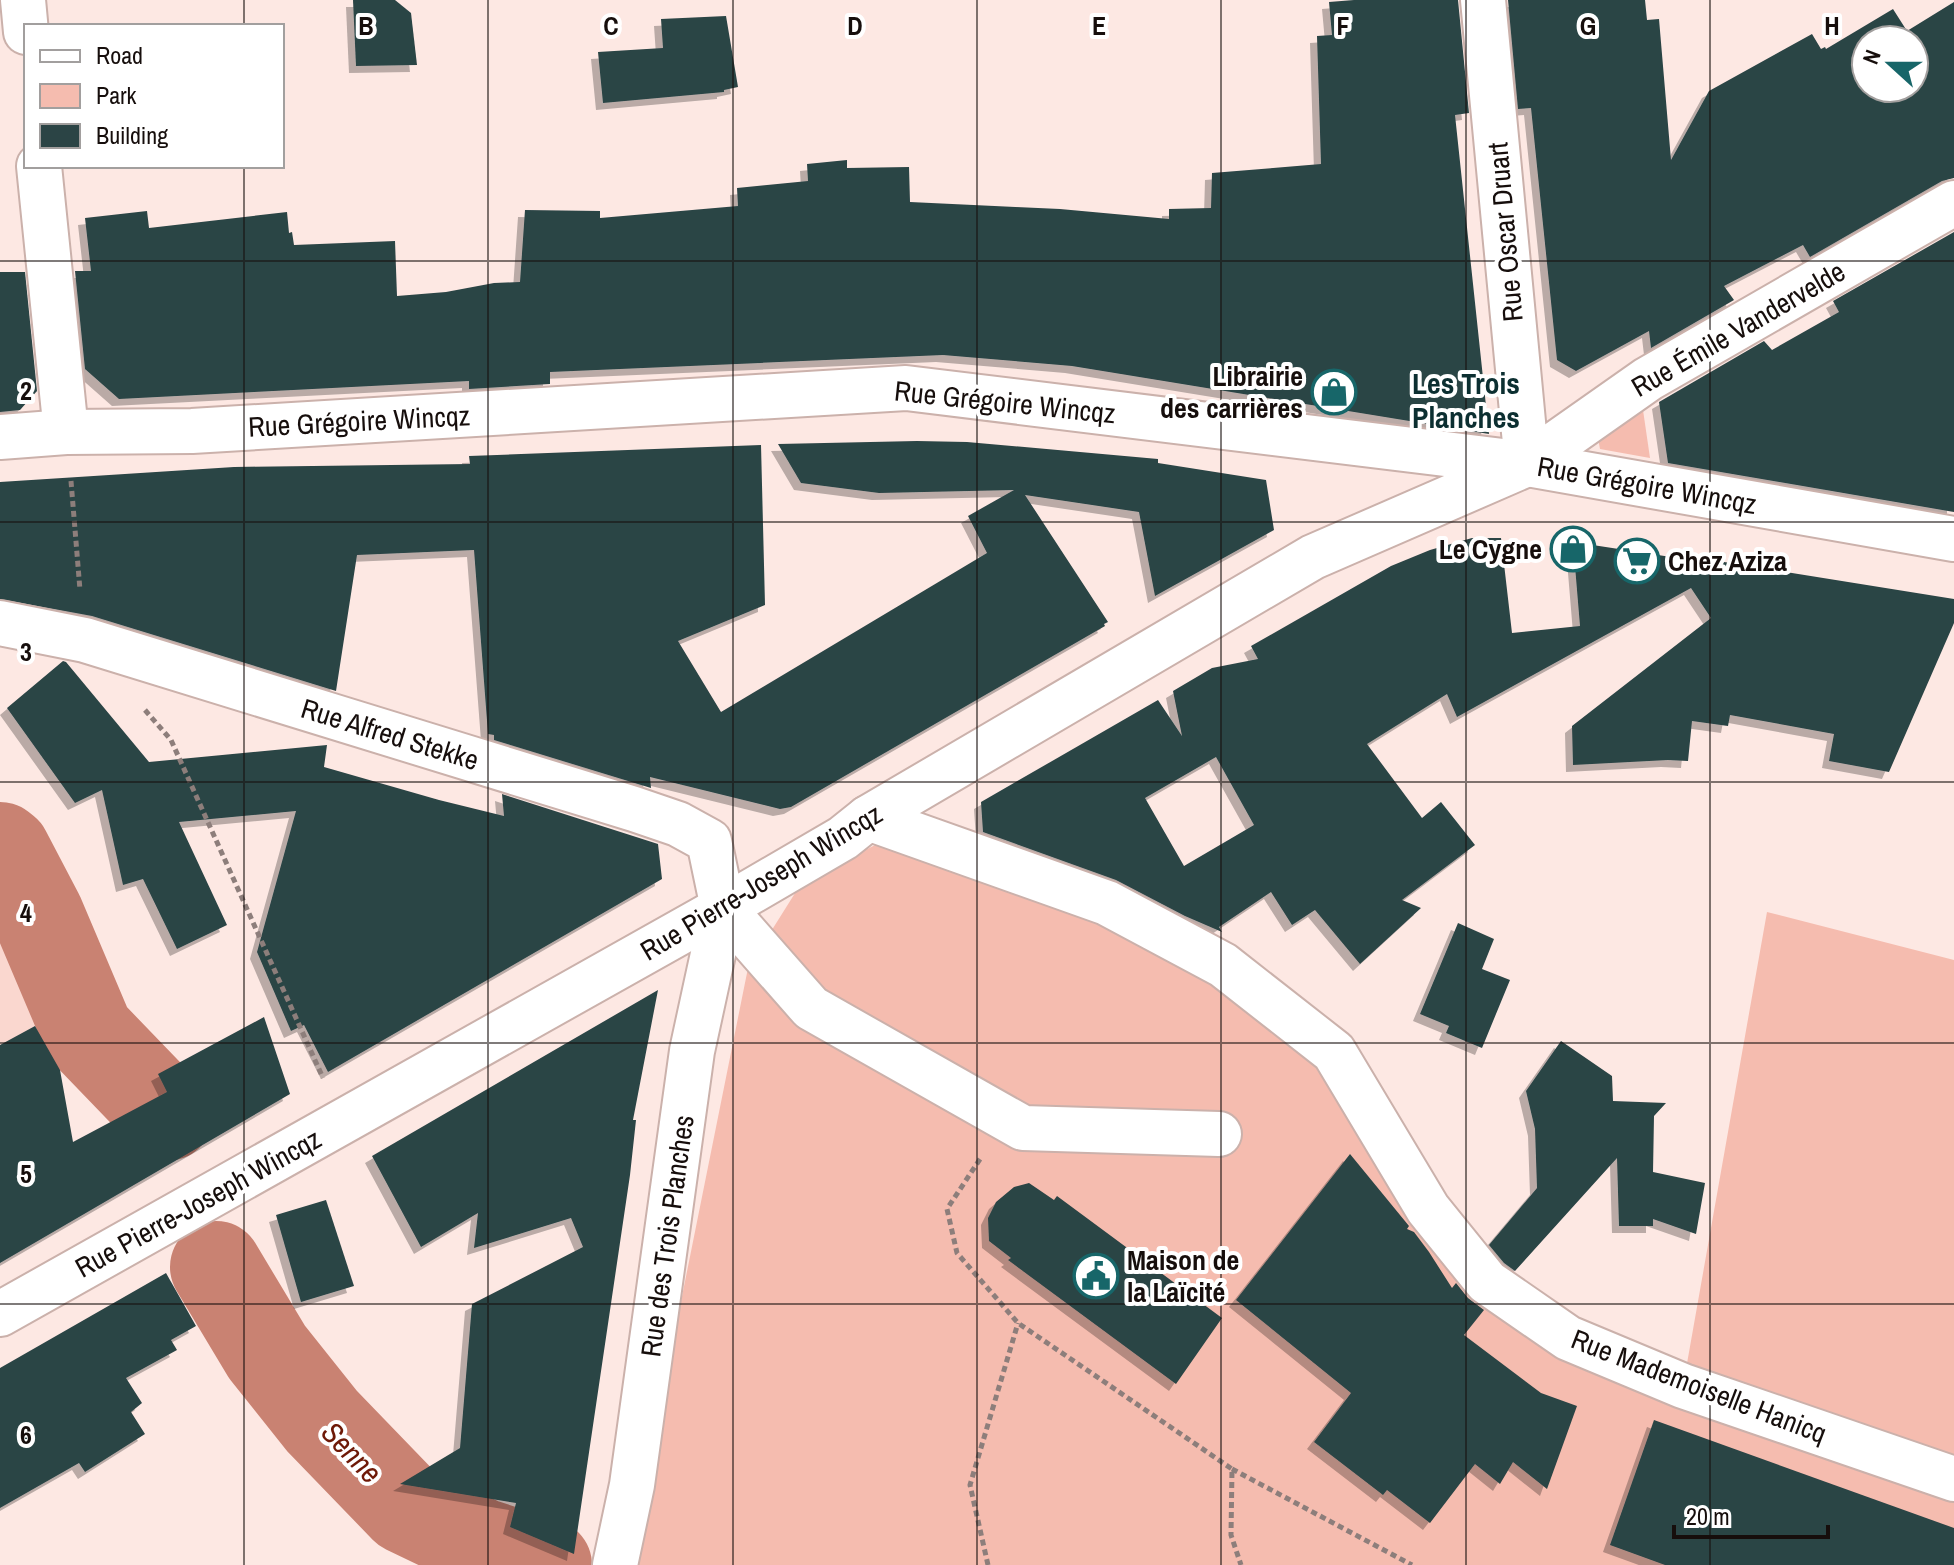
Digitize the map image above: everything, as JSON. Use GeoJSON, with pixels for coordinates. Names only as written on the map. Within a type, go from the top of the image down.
{"type":"FeatureCollection","features":[{"type":"Feature","properties":{"kind":"street"},"geometry":{"type":"LineString","coordinates":[[23,0],[25,24]]}},
{"type":"Feature","properties":{"kind":"street","name":"Rue Oscar Druart"},"geometry":{"type":"LineString","coordinates":[[1483,0],[1527,464]]}},
{"type":"Feature","properties":{"kind":"street"},"geometry":{"type":"LineString","coordinates":[[39,168],[66,432]]}},
{"type":"Feature","properties":{"kind":"street","name":"Rue Émile Vandervelde"},"geometry":{"type":"LineString","coordinates":[[1527,464],[1648,379],[1954,203]]}},
{"type":"Feature","properties":{"kind":"street","name":"Rue Grégoire Wincqz"},"geometry":{"type":"LineString","coordinates":[[0,437],[66,432],[192,431],[906,388],[1527,464],[1954,539]]}},
{"type":"Feature","properties":{"kind":"street","name":"Rue Pierre-Joseph Wincqz"},"geometry":{"type":"LineString","coordinates":[[0,1314],[723,908],[843,838],[868,818],[1313,557],[1527,464]]}},
{"type":"Feature","properties":{"kind":"street","name":"Rue Alfred Stekke"},"geometry":{"type":"LineString","coordinates":[[0,623],[85,640],[678,824],[709,841],[723,908]]}},
{"type":"Feature","properties":{"kind":"street","name":"Rue Mademoiselle Hanicq"},"geometry":{"type":"LineString","coordinates":[[868,818],[1107,903],[1223,965],[1334,1052],[1428,1209],[1487,1282],[1568,1338],[1683,1386],[1954,1479]]}},
{"type":"Feature","properties":{"kind":"street"},"geometry":{"type":"LineString","coordinates":[[723,908],[811,1008],[1023,1128],[1219,1134]]}},
{"type":"Feature","properties":{"kind":"street","name":"Rue des Trois Planches"},"geometry":{"type":"LineString","coordinates":[[615,1565],[632,1485],[692,1051],[723,908]]}},
{"type":"Feature","properties":{"kind":"path"},"geometry":{"type":"LineString","coordinates":[[66,432],[85,640]]}},
{"type":"Feature","properties":{"kind":"path"},"geometry":{"type":"LineString","coordinates":[[142,707],[171,740],[343,1122]]}},
{"type":"Feature","properties":{"kind":"path"},"geometry":{"type":"LineString","coordinates":[[1006,1118],[947,1209],[957,1253],[1018,1323],[1232,1469],[1412,1565]]}},
{"type":"Feature","properties":{"kind":"path"},"geometry":{"type":"LineString","coordinates":[[988,1565],[970,1485],[1018,1323]]}},
{"type":"Feature","properties":{"kind":"path"},"geometry":{"type":"LineString","coordinates":[[1232,1469],[1231,1535],[1241,1565]]}},
{"type":"Feature","properties":{"kind":"shaded area"},"geometry":{"type":"Polygon","coordinates":[[[0,913],[12,931],[47,1067],[0,1090],[0,913]]]}},
{"type":"Feature","properties":{"kind":"green space"},"geometry":{"type":"Polygon","coordinates":[[[1643,410],[1650,458],[1600,449],[1597,433],[1643,410]]]}},
{"type":"Feature","properties":{"kind":"green space"},"geometry":{"type":"Polygon","coordinates":[[[895,835],[1142,926],[1311,1054],[1452,1269],[1683,1386],[1767,912],[1954,960],[1954,1565],[628,1565],[748,968],[802,882],[895,835]]]}},
{"type":"Feature","properties":{"kind":"building"},"geometry":{"type":"Polygon","coordinates":[[[353,0],[395,0],[411,13],[417,65],[356,66],[353,0]]]}},
{"type":"Feature","properties":{"kind":"building"},"geometry":{"type":"Polygon","coordinates":[[[1458,0],[1469,113],[1455,115],[1489,434],[1072,366],[943,355],[550,372],[550,384],[469,389],[469,381],[119,399],[85,369],[75,271],[91,271],[85,218],[147,211],[149,228],[287,212],[289,233],[292,232],[294,245],[395,241],[397,296],[520,282],[525,210],[600,211],[600,218],[738,206],[737,188],[808,181],[807,164],[847,160],[847,168],[909,167],[910,202],[1060,209],[1169,219],[1169,209],[1211,208],[1212,173],[1321,164],[1317,36],[1332,35],[1329,2],[1458,0]]]}},
{"type":"Feature","properties":{"kind":"building"},"geometry":{"type":"Polygon","coordinates":[[[1508,0],[1645,0],[1647,20],[1659,19],[1671,160],[1709,91],[1812,34],[1821,49],[1850,35],[1850,104],[1930,104],[1930,24],[1918,24],[1954,2],[1954,178],[1942,181],[1810,257],[1803,245],[1724,286],[1734,300],[1651,348],[1649,331],[1576,371],[1557,360],[1531,108],[1518,109],[1508,0]]]}},
{"type":"Feature","properties":{"kind":"building"},"geometry":{"type":"Polygon","coordinates":[[[1893,9],[1903,24],[1868,24],[1893,9]]]}},
{"type":"Feature","properties":{"kind":"building"},"geometry":{"type":"Polygon","coordinates":[[[726,16],[738,87],[724,92],[603,103],[598,52],[663,48],[661,19],[726,16]]]}},
{"type":"Feature","properties":{"kind":"building"},"geometry":{"type":"Polygon","coordinates":[[[1954,232],[1954,512],[1668,463],[1659,402],[1764,341],[1772,350],[1839,312],[1833,301],[1954,232]]]}},
{"type":"Feature","properties":{"kind":"building"},"geometry":{"type":"Polygon","coordinates":[[[0,272],[25,272],[37,391],[20,410],[0,412],[0,272]]]}},
{"type":"Feature","properties":{"kind":"building"},"geometry":{"type":"Polygon","coordinates":[[[967,442],[1158,459],[1158,463],[1266,480],[1274,530],[1155,596],[1139,512],[1025,495],[1108,622],[1105,626],[791,807],[780,809],[650,777],[651,788],[494,740],[494,735],[488,734],[474,550],[357,555],[336,691],[92,616],[0,599],[0,482],[234,467],[470,464],[469,456],[761,445],[765,605],[678,641],[721,712],[987,553],[968,516],[1014,490],[879,493],[801,483],[778,444],[967,442]]]}},
{"type":"Feature","properties":{"kind":"building"},"geometry":{"type":"Polygon","coordinates":[[[1472,538],[1501,538],[1512,633],[1580,626],[1573,542],[1671,557],[1668,553],[1954,599],[1954,623],[1889,772],[1829,761],[1834,734],[1730,715],[1728,726],[1692,721],[1688,761],[1573,765],[1572,726],[1711,618],[1691,588],[1457,717],[1447,694],[1367,744],[1422,818],[1441,802],[1475,845],[1402,900],[1421,908],[1360,964],[1315,910],[1292,925],[1271,892],[1219,927],[1222,932],[1116,880],[983,832],[981,802],[1158,700],[1182,736],[1173,691],[1212,668],[1258,659],[1251,646],[1391,566],[1472,538]],[[1216,757],[1145,798],[1184,866],[1254,825],[1216,757]]]}},
{"type":"Feature","properties":{"kind":"building"},"geometry":{"type":"Polygon","coordinates":[[[63,661],[149,762],[327,745],[324,767],[504,816],[502,794],[658,844],[662,879],[328,1072],[304,1025],[291,1031],[257,952],[296,811],[179,822],[227,925],[177,949],[143,879],[123,885],[102,790],[75,803],[7,708],[63,661]]]}},
{"type":"Feature","properties":{"kind":"building"},"geometry":{"type":"Polygon","coordinates":[[[1458,923],[1494,939],[1482,969],[1510,980],[1482,1048],[1446,1033],[1449,1026],[1420,1014],[1458,923]]]}},
{"type":"Feature","properties":{"kind":"building"},"geometry":{"type":"Polygon","coordinates":[[[658,990],[633,1120],[636,1120],[630,1175],[574,1554],[510,1527],[516,1503],[400,1484],[460,1448],[472,1304],[583,1247],[571,1218],[474,1248],[478,1213],[421,1247],[372,1156],[658,990]]]}},
{"type":"Feature","properties":{"kind":"building"},"geometry":{"type":"Polygon","coordinates":[[[264,1017],[290,1094],[0,1263],[0,1045],[35,1026],[60,1070],[73,1142],[167,1092],[158,1074],[264,1017]]]}},
{"type":"Feature","properties":{"kind":"building"},"geometry":{"type":"Polygon","coordinates":[[[1561,1041],[1612,1076],[1613,1101],[1666,1103],[1654,1116],[1653,1172],[1705,1183],[1696,1234],[1653,1219],[1653,1226],[1619,1226],[1617,1158],[1515,1271],[1489,1245],[1537,1188],[1535,1129],[1526,1091],[1561,1041]]]}},
{"type":"Feature","properties":{"kind":"building"},"geometry":{"type":"Polygon","coordinates":[[[1350,1154],[1409,1226],[1407,1229],[1414,1232],[1452,1288],[1456,1283],[1468,1298],[1484,1310],[1464,1335],[1541,1393],[1577,1406],[1547,1489],[1513,1462],[1500,1484],[1475,1464],[1430,1523],[1387,1490],[1383,1495],[1314,1442],[1351,1393],[1236,1300],[1350,1154]]]}},
{"type":"Feature","properties":{"kind":"building","name":"Maison de la Laïcité"},"geometry":{"type":"Polygon","coordinates":[[[1029,1183],[1054,1200],[1057,1196],[1222,1318],[1176,1384],[1008,1260],[1011,1258],[989,1241],[988,1218],[996,1202],[1014,1187],[1029,1183]]]}},
{"type":"Feature","properties":{"kind":"building"},"geometry":{"type":"Polygon","coordinates":[[[326,1200],[354,1286],[301,1302],[276,1215],[326,1200]]]}},
{"type":"Feature","properties":{"kind":"building"},"geometry":{"type":"Polygon","coordinates":[[[166,1273],[196,1326],[171,1340],[177,1350],[126,1378],[142,1403],[131,1412],[145,1434],[85,1472],[79,1463],[0,1508],[0,1368],[166,1273]]]}},
{"type":"Feature","properties":{"kind":"building"},"geometry":{"type":"Polygon","coordinates":[[[1654,1420],[1954,1528],[1954,1565],[1665,1565],[1610,1545],[1654,1420]]]}},
{"type":"Feature","properties":{"kind":"waterway","name":"Senne"},"geometry":{"type":"LineString","coordinates":[[0,848],[38,915],[88,1033],[167,1115]]}},
{"type":"Feature","properties":{"kind":"waterway","name":"Senne"},"geometry":{"type":"LineString","coordinates":[[216,1267],[267,1352],[322,1421],[406,1508],[481,1544],[546,1565]]}},
{"type":"Feature","properties":{"kind":"place","name":"Librairie des carrières"},"geometry":{"type":"Point","coordinates":[1334,392]}},
{"type":"Feature","properties":{"kind":"place","name":"Le Cygne"},"geometry":{"type":"Point","coordinates":[1573,549]}},
{"type":"Feature","properties":{"kind":"place","name":"Chez Aziza"},"geometry":{"type":"Point","coordinates":[1637,561]}},
{"type":"Feature","properties":{"kind":"place","name":"Maison de la Laïcité"},"geometry":{"type":"Point","coordinates":[1096,1276]}},
{"type":"Feature","properties":{"kind":"district","name":"Les Trois Planches"},"geometry":{"type":"Point","coordinates":[1466,400]}}]}
